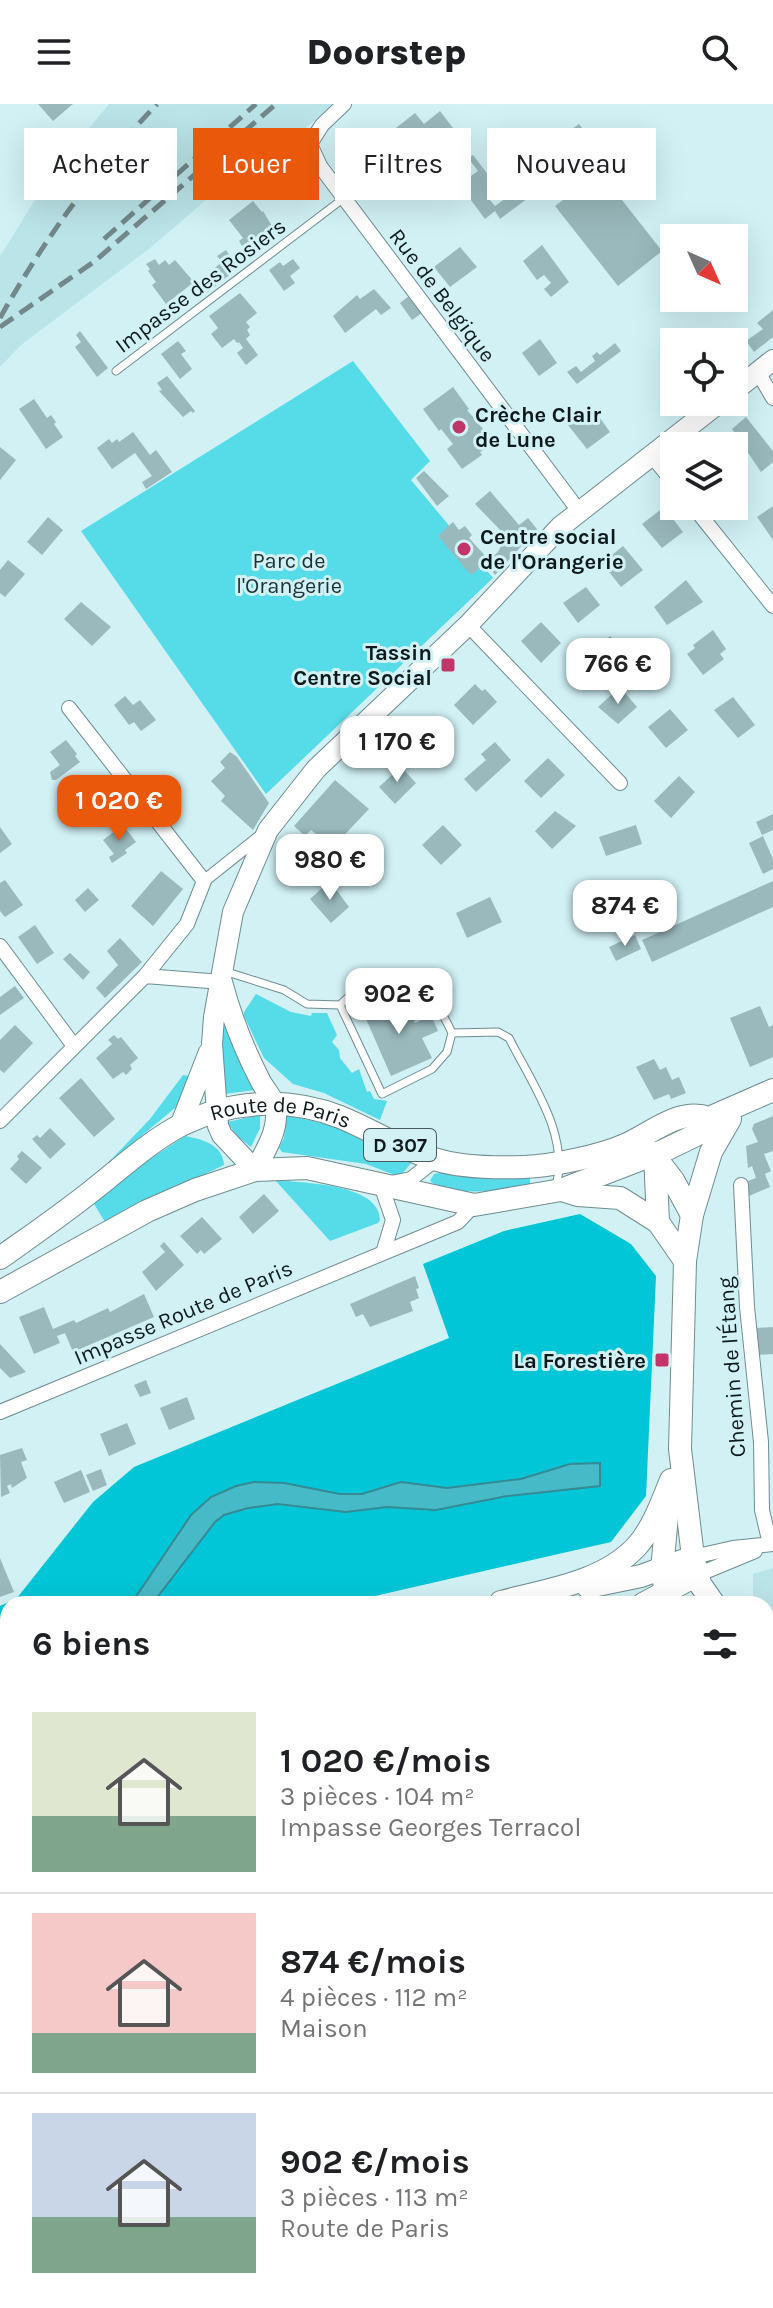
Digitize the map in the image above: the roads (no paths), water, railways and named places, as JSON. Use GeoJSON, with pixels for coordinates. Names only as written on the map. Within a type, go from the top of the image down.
{"type":"FeatureCollection","features":[{"type":"Feature","properties":{"kind":"main road"},"geometry":{"type":"LineString","coordinates":[[748,380],[766,366]]}},
{"type":"Feature","properties":{"kind":"main road"},"geometry":{"type":"LineString","coordinates":[[223,976],[231,1015],[261,1083],[275,1103],[277,1114],[272,1137],[255,1170],[222,1135],[216,1111],[212,1044],[233,912],[268,830],[316,769],[468,625],[560,527],[702,416]]}},
{"type":"Feature","properties":{"kind":"main road"},"geometry":{"type":"LineString","coordinates":[[180,1126],[212,1044]]}},
{"type":"Feature","properties":{"kind":"main road","name":"Route de Paris"},"geometry":{"type":"LineString","coordinates":[[720,1118],[773,1090]]}},
{"type":"Feature","properties":{"kind":"main road","name":"Route de Paris"},"geometry":{"type":"LineString","coordinates":[[0,1258],[150,1146],[180,1126],[216,1111],[275,1103],[310,1107],[435,1160],[464,1166],[525,1167],[558,1163],[625,1145],[663,1124],[698,1114],[720,1118],[773,1100]]}},
{"type":"Feature","properties":{"kind":"main road"},"geometry":{"type":"LineString","coordinates":[[658,1222],[655,1154],[673,1132],[720,1118]]}},
{"type":"Feature","properties":{"kind":"main road"},"geometry":{"type":"LineString","coordinates":[[710,1596],[695,1566],[680,1449],[685,1261],[692,1215],[720,1118]]}},
{"type":"Feature","properties":{"kind":"main road"},"geometry":{"type":"LineString","coordinates":[[625,1145],[655,1154],[692,1215]]}},
{"type":"Feature","properties":{"kind":"main road","name":"Route de Paris"},"geometry":{"type":"LineString","coordinates":[[0,1292],[147,1211],[195,1190],[255,1170],[307,1168],[474,1205],[558,1191],[655,1154]]}},
{"type":"Feature","properties":{"kind":"main road"},"geometry":{"type":"LineString","coordinates":[[558,1191],[620,1198],[658,1222],[685,1261]]}},
{"type":"Feature","properties":{"kind":"main road"},"geometry":{"type":"LineString","coordinates":[[522,1596],[591,1577],[637,1546],[651,1525],[671,1480],[680,1449]]}},
{"type":"Feature","properties":{"kind":"main road"},"geometry":{"type":"LineString","coordinates":[[665,1588],[671,1480]]}},
{"type":"Feature","properties":{"kind":"main road"},"geometry":{"type":"LineString","coordinates":[[540,1596],[570,1591],[665,1588],[695,1566]]}},
{"type":"Feature","properties":{"kind":"street","name":"Rue de Belgique"},"geometry":{"type":"LineString","coordinates":[[335,186],[320,166],[310,144],[322,125],[344,104]]}},
{"type":"Feature","properties":{"kind":"street","name":"Rue de Belgique"},"geometry":{"type":"LineString","coordinates":[[346,200],[579,511]]}},
{"type":"Feature","properties":{"kind":"street"},"geometry":{"type":"LineString","coordinates":[[766,366],[773,398]]}},
{"type":"Feature","properties":{"kind":"street"},"geometry":{"type":"LineString","coordinates":[[652,456],[660,466]]}},
{"type":"Feature","properties":{"kind":"street"},"geometry":{"type":"LineString","coordinates":[[704,520],[773,606]]}},
{"type":"Feature","properties":{"kind":"street"},"geometry":{"type":"LineString","coordinates":[[468,625],[620,783]]}},
{"type":"Feature","properties":{"kind":"street"},"geometry":{"type":"LineString","coordinates":[[69,708],[204,881]]}},
{"type":"Feature","properties":{"kind":"street"},"geometry":{"type":"LineString","coordinates":[[0,1121],[145,976],[187,924],[204,881],[268,830]]}},
{"type":"Feature","properties":{"kind":"street"},"geometry":{"type":"LineString","coordinates":[[0,946],[74,1046]]}},
{"type":"Feature","properties":{"kind":"street"},"geometry":{"type":"LineString","coordinates":[[145,976],[223,976]]}},
{"type":"Feature","properties":{"kind":"street"},"geometry":{"type":"LineString","coordinates":[[383,1253],[393,1220],[381,1185],[411,1179],[435,1160]]}},
{"type":"Feature","properties":{"kind":"street","name":"Chemin de l'Étang"},"geometry":{"type":"LineString","coordinates":[[741,1185],[747,1307],[761,1442],[762,1510],[771,1544]]}},
{"type":"Feature","properties":{"kind":"street","name":"Impasse Route de Paris"},"geometry":{"type":"LineString","coordinates":[[0,1412],[458,1222],[474,1205]]}},
{"type":"Feature","properties":{"kind":"street"},"geometry":{"type":"LineString","coordinates":[[695,1566],[771,1544]]}},
{"type":"Feature","properties":{"kind":"lane","name":"Impasse des Rosiers"},"geometry":{"type":"LineString","coordinates":[[116,371],[341,200]]}},
{"type":"Feature","properties":{"kind":"lane"},"geometry":{"type":"LineString","coordinates":[[223,976],[284,990],[307,1004],[340,1005],[360,985],[385,977],[440,1006],[452,1033],[447,1052],[432,1069],[382,1094],[340,1005]]}},
{"type":"Feature","properties":{"kind":"lane"},"geometry":{"type":"LineString","coordinates":[[452,1033],[498,1032],[509,1038],[548,1116],[557,1142],[558,1191]]}},
{"type":"Feature","properties":{"kind":"railway"},"geometry":{"type":"LineString","coordinates":[[0,318],[72,206],[157,104]]}},
{"type":"Feature","properties":{"kind":"railway"},"geometry":{"type":"LineString","coordinates":[[104,239],[256,104]]}},
{"type":"Feature","properties":{"kind":"railway"},"geometry":{"type":"LineString","coordinates":[[0,327],[95,261],[276,104]]}},
{"type":"Feature","properties":{"kind":"place","name":"Crèche Clair de Lune"},"geometry":{"type":"Point","coordinates":[459,427]}},
{"type":"Feature","properties":{"kind":"place","name":"Centre social de l'Orangerie"},"geometry":{"type":"Point","coordinates":[464,549]}},
{"type":"Feature","properties":{"kind":"place","name":"Tassin Centre Social"},"geometry":{"type":"Point","coordinates":[448,665]}},
{"type":"Feature","properties":{"kind":"place","name":"La Forestière"},"geometry":{"type":"Point","coordinates":[662,1360]}},
{"type":"Feature","properties":{"kind":"park label","name":"Parc de l'Orangerie"},"geometry":{"type":"Point","coordinates":[289,572]}}]}
